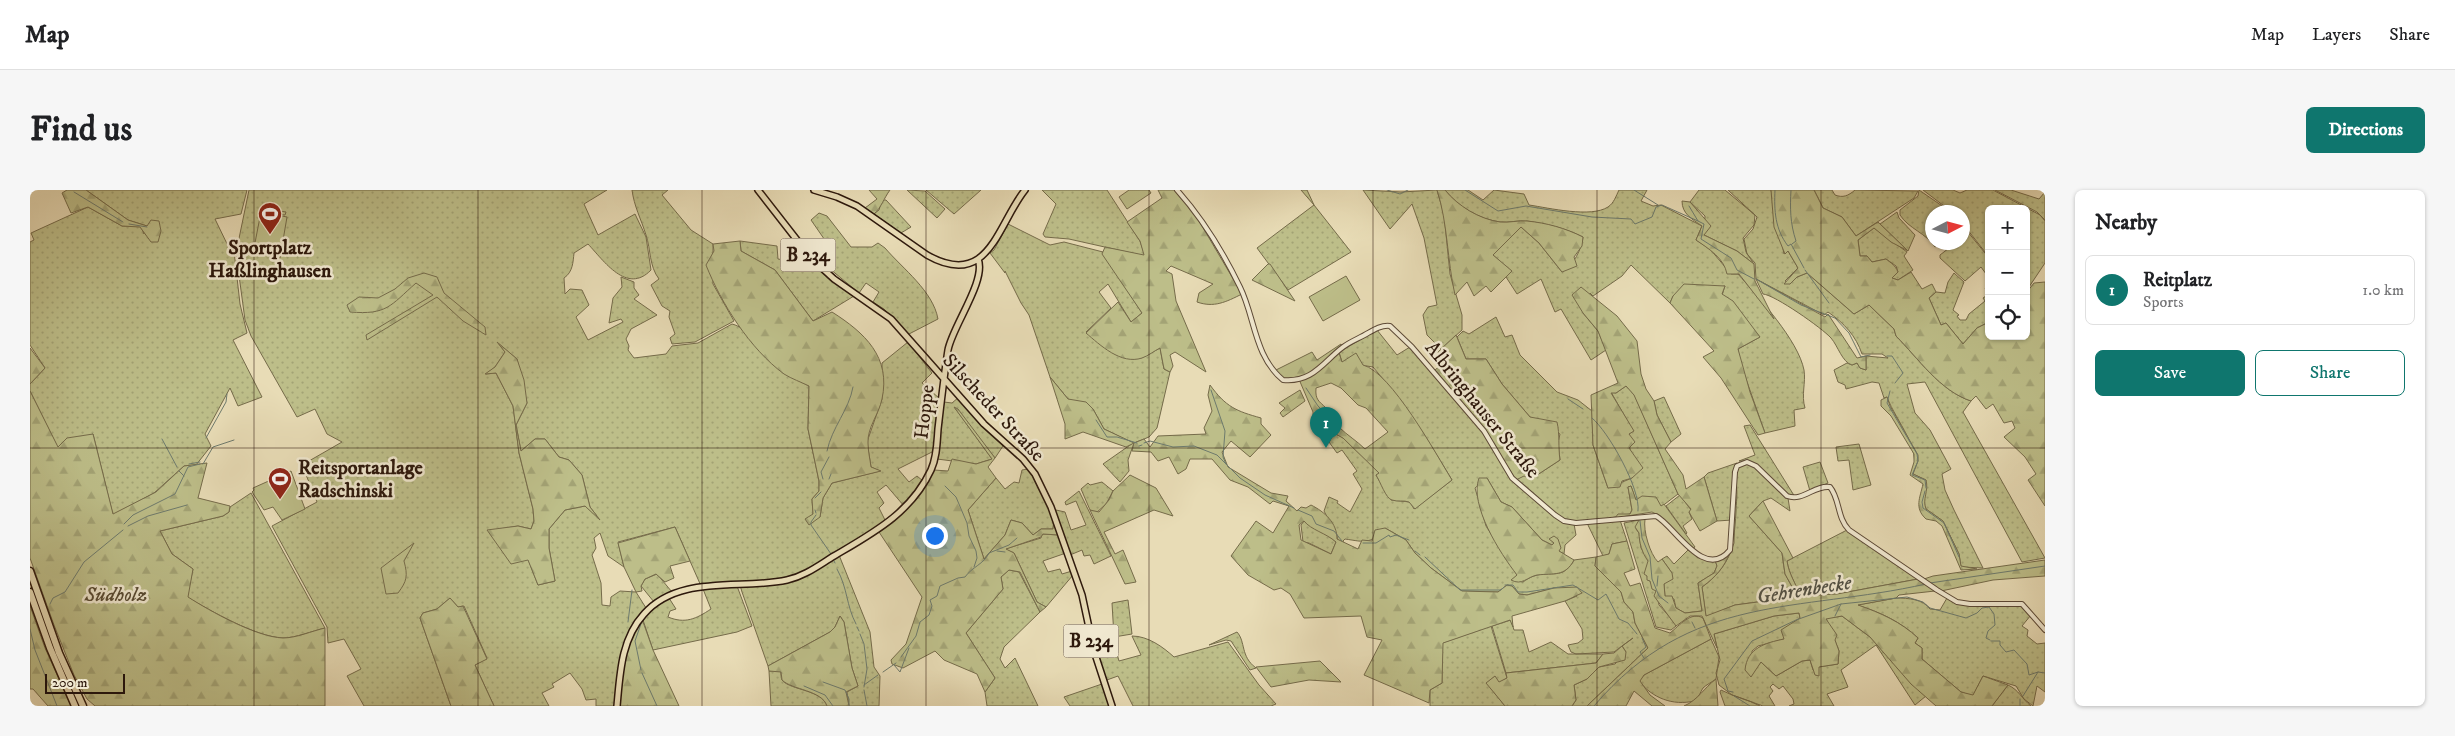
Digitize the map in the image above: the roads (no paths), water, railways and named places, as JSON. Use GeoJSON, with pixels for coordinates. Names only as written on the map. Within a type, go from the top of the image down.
{"type":"FeatureCollection","features":[{"type":"Feature","properties":{"kind":"highway"},"geometry":{"type":"LineString","coordinates":[[30,571],[35,597],[50,648],[75,706]]}},
{"type":"Feature","properties":{"kind":"highway"},"geometry":{"type":"LineString","coordinates":[[35,597],[83,706]]}},
{"type":"Feature","properties":{"kind":"highway"},"geometry":{"type":"LineString","coordinates":[[74,687],[88,706]]}},
{"type":"Feature","properties":{"kind":"main road","name":"Silscheder Straße"},"geometry":{"type":"LineString","coordinates":[[758,190],[811,258],[839,283],[891,319],[984,424],[1023,459],[1045,491],[1082,594],[1094,652],[1112,706]]}},
{"type":"Feature","properties":{"kind":"main road"},"geometry":{"type":"LineString","coordinates":[[814,190],[844,199],[938,261],[955,264],[978,259],[988,251],[998,238],[1012,207],[1025,190]]}},
{"type":"Feature","properties":{"kind":"main road","name":"Hoppe"},"geometry":{"type":"LineString","coordinates":[[616,706],[623,655],[628,639],[638,620],[655,603],[668,595],[686,590],[773,582],[798,577],[884,526],[904,509],[923,484],[934,460],[950,341],[979,273],[978,259]]}},
{"type":"Feature","properties":{"kind":"main road"},"geometry":{"type":"LineString","coordinates":[[937,370],[946,368]]}},
{"type":"Feature","properties":{"kind":"street","name":"Albringhauser Straße"},"geometry":{"type":"LineString","coordinates":[[1177,190],[1195,210],[1240,287],[1260,348],[1283,380],[1298,378],[1314,372],[1343,347],[1379,327],[1390,326],[1412,347],[1484,432],[1512,478],[1564,521],[1576,523],[1656,516],[1688,549],[1704,557],[1718,558],[1730,550],[1735,472],[1737,466],[1747,462],[1756,466],[1787,496],[1793,498],[1822,487],[1830,487],[1836,497],[1842,521],[1849,530],[1937,590],[1964,603],[2022,604],[2045,630]]}},
{"type":"Feature","properties":{"kind":"waterway"},"geometry":{"type":"LineString","coordinates":[[1387,190],[1400,194],[1408,190]]}},
{"type":"Feature","properties":{"kind":"waterway"},"geometry":{"type":"LineString","coordinates":[[1465,190],[1498,211],[1526,206],[1592,217],[1631,219],[1635,224],[1652,217],[1656,207],[1662,205],[1698,221]]}},
{"type":"Feature","properties":{"kind":"waterway"},"geometry":{"type":"LineString","coordinates":[[1634,190],[1658,205]]}},
{"type":"Feature","properties":{"kind":"waterway"},"geometry":{"type":"LineString","coordinates":[[1775,190],[1775,212],[1780,233],[1788,246],[1791,244],[1804,268]]}},
{"type":"Feature","properties":{"kind":"waterway"},"geometry":{"type":"LineString","coordinates":[[1791,190],[1791,216],[1796,241],[1792,244]]}},
{"type":"Feature","properties":{"kind":"waterway"},"geometry":{"type":"LineString","coordinates":[[74,192],[123,222]]}},
{"type":"Feature","properties":{"kind":"waterway"},"geometry":{"type":"LineString","coordinates":[[1689,206],[1698,221],[1704,224],[1701,239],[1731,258],[1737,270],[1754,279]]}},
{"type":"Feature","properties":{"kind":"waterway"},"geometry":{"type":"LineString","coordinates":[[129,224],[147,227]]}},
{"type":"Feature","properties":{"kind":"waterway"},"geometry":{"type":"LineString","coordinates":[[1805,270],[1829,303]]}},
{"type":"Feature","properties":{"kind":"waterway"},"geometry":{"type":"LineString","coordinates":[[1756,279],[1801,305],[1835,318],[1849,333],[1861,357],[1870,355]]}},
{"type":"Feature","properties":{"kind":"waterway"},"geometry":{"type":"LineString","coordinates":[[1887,356],[1892,356],[1903,373],[1895,383]]}},
{"type":"Feature","properties":{"kind":"waterway"},"geometry":{"type":"LineString","coordinates":[[827,451],[829,442],[848,403],[853,387]]}},
{"type":"Feature","properties":{"kind":"waterway"},"geometry":{"type":"LineString","coordinates":[[1306,388],[1318,406],[1337,426]]}},
{"type":"Feature","properties":{"kind":"waterway"},"geometry":{"type":"LineString","coordinates":[[1211,390],[1225,431],[1223,457],[1226,464]]}},
{"type":"Feature","properties":{"kind":"waterway"},"geometry":{"type":"LineString","coordinates":[[1890,391],[1887,403],[1917,454],[1918,461],[1912,475],[1925,480],[1926,488]]}},
{"type":"Feature","properties":{"kind":"waterway"},"geometry":{"type":"LineString","coordinates":[[206,438],[226,402],[227,394]]}},
{"type":"Feature","properties":{"kind":"waterway"},"geometry":{"type":"LineString","coordinates":[[1568,399],[1583,409]]}},
{"type":"Feature","properties":{"kind":"waterway"},"geometry":{"type":"LineString","coordinates":[[1592,418],[1614,447],[1629,475],[1638,501],[1638,511]]}},
{"type":"Feature","properties":{"kind":"waterway"},"geometry":{"type":"LineString","coordinates":[[1096,420],[1107,437],[1117,437],[1137,443]]}},
{"type":"Feature","properties":{"kind":"waterway"},"geometry":{"type":"LineString","coordinates":[[162,439],[177,467]]}},
{"type":"Feature","properties":{"kind":"waterway"},"geometry":{"type":"LineString","coordinates":[[203,464],[213,447],[234,440]]}},
{"type":"Feature","properties":{"kind":"waterway"},"geometry":{"type":"LineString","coordinates":[[1144,443],[1150,441],[1173,447],[1194,446],[1217,455],[1240,478],[1265,495],[1294,508]]}},
{"type":"Feature","properties":{"kind":"waterway"},"geometry":{"type":"LineString","coordinates":[[823,479],[821,472],[829,457]]}},
{"type":"Feature","properties":{"kind":"waterway"},"geometry":{"type":"LineString","coordinates":[[189,464],[200,462]]}},
{"type":"Feature","properties":{"kind":"waterway"},"geometry":{"type":"LineString","coordinates":[[124,524],[133,515],[175,494],[188,467],[200,464]]}},
{"type":"Feature","properties":{"kind":"waterway"},"geometry":{"type":"LineString","coordinates":[[179,471],[184,476]]}},
{"type":"Feature","properties":{"kind":"waterway"},"geometry":{"type":"LineString","coordinates":[[829,479],[831,474]]}},
{"type":"Feature","properties":{"kind":"waterway"},"geometry":{"type":"LineString","coordinates":[[945,486],[956,497],[967,523],[969,536],[976,551],[977,558],[974,567]]}},
{"type":"Feature","properties":{"kind":"waterway"},"geometry":{"type":"LineString","coordinates":[[1925,491],[1922,502],[1923,508],[1944,523],[1959,557]]}},
{"type":"Feature","properties":{"kind":"waterway"},"geometry":{"type":"LineString","coordinates":[[815,498],[821,492]]}},
{"type":"Feature","properties":{"kind":"waterway"},"geometry":{"type":"LineString","coordinates":[[128,526],[148,516],[187,505]]}},
{"type":"Feature","properties":{"kind":"waterway"},"geometry":{"type":"LineString","coordinates":[[1298,510],[1312,516],[1316,524],[1334,531],[1342,541]]}},
{"type":"Feature","properties":{"kind":"waterway"},"geometry":{"type":"LineString","coordinates":[[816,515],[811,525],[831,554]]}},
{"type":"Feature","properties":{"kind":"waterway"},"geometry":{"type":"LineString","coordinates":[[1640,521],[1642,538],[1650,557],[1652,579],[1659,596],[1668,603]]}},
{"type":"Feature","properties":{"kind":"waterway"},"geometry":{"type":"LineString","coordinates":[[50,604],[53,598],[65,592],[84,562],[123,530]]}},
{"type":"Feature","properties":{"kind":"waterway"},"geometry":{"type":"LineString","coordinates":[[1363,543],[1376,543],[1389,535],[1390,537],[1396,535],[1409,540]]}},
{"type":"Feature","properties":{"kind":"waterway"},"geometry":{"type":"LineString","coordinates":[[901,657],[916,636],[920,622],[929,615],[932,606],[930,600],[937,596],[940,586],[965,577],[989,553],[1009,545],[1017,538]]}},
{"type":"Feature","properties":{"kind":"waterway"},"geometry":{"type":"LineString","coordinates":[[997,551],[1005,552]]}},
{"type":"Feature","properties":{"kind":"waterway"},"geometry":{"type":"LineString","coordinates":[[1415,551],[1420,555]]}},
{"type":"Feature","properties":{"kind":"waterway"},"geometry":{"type":"LineString","coordinates":[[1425,557],[1460,590],[1501,590],[1504,587]]}},
{"type":"Feature","properties":{"kind":"waterway","name":"Gehrenbecke"},"geometry":{"type":"LineString","coordinates":[[1930,583],[2045,566]]}},
{"type":"Feature","properties":{"kind":"waterway"},"geometry":{"type":"LineString","coordinates":[[837,569],[856,624]]}},
{"type":"Feature","properties":{"kind":"waterway"},"geometry":{"type":"LineString","coordinates":[[1657,586],[1658,576]]}},
{"type":"Feature","properties":{"kind":"waterway","name":"Gehrenbecke"},"geometry":{"type":"LineString","coordinates":[[1594,706],[1631,669],[1669,643],[1708,625],[1748,613],[1790,605],[1879,593],[1926,584]]}},
{"type":"Feature","properties":{"kind":"waterway"},"geometry":{"type":"LineString","coordinates":[[1505,585],[1513,585],[1518,592],[1573,585],[1598,600],[1606,594],[1619,619],[1628,623],[1637,634]]}},
{"type":"Feature","properties":{"kind":"waterway"},"geometry":{"type":"LineString","coordinates":[[628,622],[632,590]]}},
{"type":"Feature","properties":{"kind":"waterway"},"geometry":{"type":"LineString","coordinates":[[1733,692],[1728,691],[1724,679],[1752,641],[1796,620],[1841,604],[1907,597],[1923,602],[1930,608],[1966,618],[1977,613],[1982,608],[1989,607],[1994,614],[1995,625],[1988,631],[1986,638],[1990,640]]}},
{"type":"Feature","properties":{"kind":"waterway"},"geometry":{"type":"LineString","coordinates":[[1835,616],[1841,604]]}},
{"type":"Feature","properties":{"kind":"waterway"},"geometry":{"type":"LineString","coordinates":[[641,670],[635,641],[642,621]]}},
{"type":"Feature","properties":{"kind":"waterway"},"geometry":{"type":"LineString","coordinates":[[1692,622],[1695,628]]}},
{"type":"Feature","properties":{"kind":"waterway"},"geometry":{"type":"LineString","coordinates":[[857,627],[859,631]]}},
{"type":"Feature","properties":{"kind":"waterway"},"geometry":{"type":"LineString","coordinates":[[30,629],[35,650],[57,706]]}},
{"type":"Feature","properties":{"kind":"waterway"},"geometry":{"type":"LineString","coordinates":[[860,634],[864,644],[867,669],[864,687]]}},
{"type":"Feature","properties":{"kind":"waterway"},"geometry":{"type":"LineString","coordinates":[[1642,638],[1646,647],[1640,652],[1644,658]]}},
{"type":"Feature","properties":{"kind":"waterway"},"geometry":{"type":"LineString","coordinates":[[1991,641],[2000,641],[2000,645],[2006,652],[2014,650],[2027,664],[2029,675],[2038,672],[2045,673]]}},
{"type":"Feature","properties":{"kind":"waterway"},"geometry":{"type":"LineString","coordinates":[[894,665],[900,672],[909,648]]}},
{"type":"Feature","properties":{"kind":"waterway"},"geometry":{"type":"LineString","coordinates":[[883,672],[896,663]]}},
{"type":"Feature","properties":{"kind":"waterway"},"geometry":{"type":"LineString","coordinates":[[2023,696],[2038,672]]}},
{"type":"Feature","properties":{"kind":"waterway"},"geometry":{"type":"LineString","coordinates":[[642,673],[657,706]]}},
{"type":"Feature","properties":{"kind":"waterway"},"geometry":{"type":"LineString","coordinates":[[864,685],[878,675]]}},
{"type":"Feature","properties":{"kind":"waterway"},"geometry":{"type":"LineString","coordinates":[[823,682],[845,690],[849,699],[849,706]]}},
{"type":"Feature","properties":{"kind":"waterway"},"geometry":{"type":"LineString","coordinates":[[804,686],[825,695],[833,706]]}},
{"type":"Feature","properties":{"kind":"waterway"},"geometry":{"type":"LineString","coordinates":[[864,690],[867,706]]}},
{"type":"Feature","properties":{"kind":"waterway"},"geometry":{"type":"LineString","coordinates":[[1734,696],[1750,706]]}},
{"type":"Feature","properties":{"kind":"waterway"},"geometry":{"type":"LineString","coordinates":[[2020,699],[2020,706]]}},
{"type":"Feature","properties":{"kind":"place","name":"Sportplatz Haßlinghausen"},"geometry":{"type":"Point","coordinates":[270,235]}},
{"type":"Feature","properties":{"kind":"place","name":"Reitplatz"},"geometry":{"type":"Point","coordinates":[1326,448]}},
{"type":"Feature","properties":{"kind":"place","name":"Reitsportanlage Radschinski"},"geometry":{"type":"Point","coordinates":[280,500]}},
{"type":"Feature","properties":{"kind":"park label","name":"Südholz"},"geometry":{"type":"Point","coordinates":[116,595]}}]}
